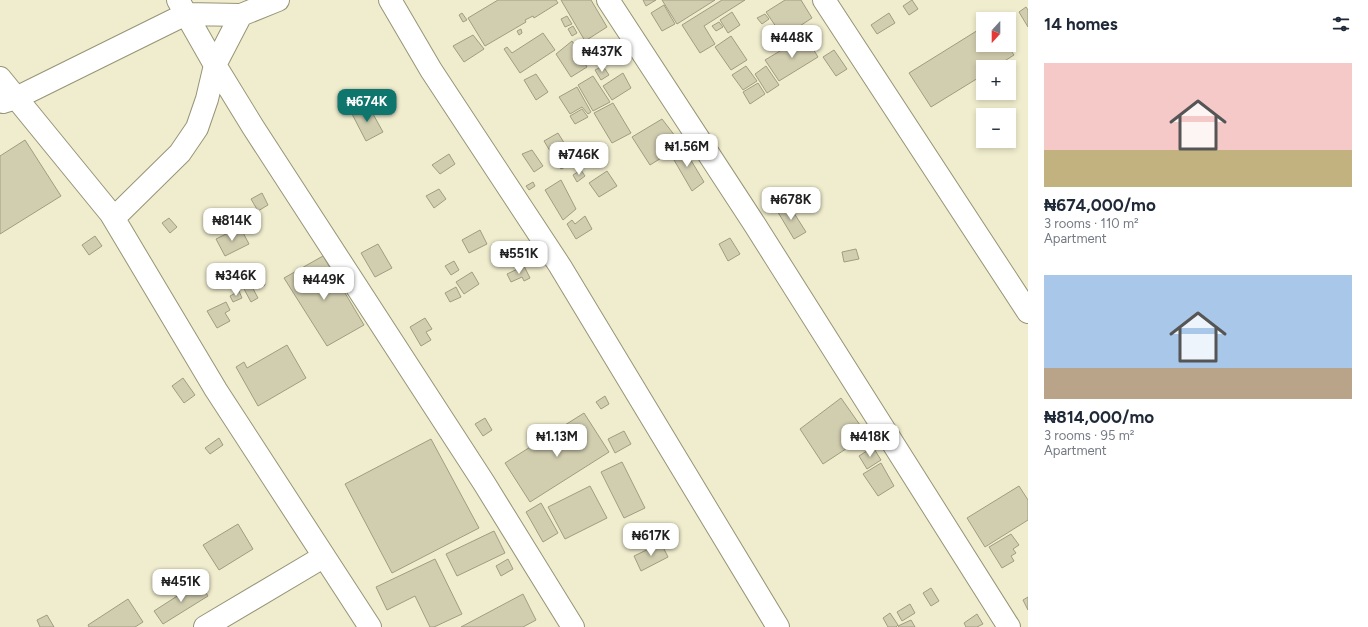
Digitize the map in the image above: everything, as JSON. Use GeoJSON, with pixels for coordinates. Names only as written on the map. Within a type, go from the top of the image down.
{"type":"FeatureCollection","features":[{"type":"Feature","properties":{"kind":"street"},"geometry":{"type":"LineString","coordinates":[[8,101],[182,7],[241,15],[278,0]]}},
{"type":"Feature","properties":{"kind":"street"},"geometry":{"type":"LineString","coordinates":[[390,0],[431,70],[560,266],[778,627]]}},
{"type":"Feature","properties":{"kind":"street"},"geometry":{"type":"LineString","coordinates":[[608,0],[755,225],[1009,627]]}},
{"type":"Feature","properties":{"kind":"street"},"geometry":{"type":"LineString","coordinates":[[824,0],[1028,312]]}},
{"type":"Feature","properties":{"kind":"street"},"geometry":{"type":"LineString","coordinates":[[182,7],[253,127],[484,483],[573,627]]}},
{"type":"Feature","properties":{"kind":"street"},"geometry":{"type":"LineString","coordinates":[[114,218],[180,153],[197,128],[207,99],[215,65],[241,15]]}},
{"type":"Feature","properties":{"kind":"street"},"geometry":{"type":"LineString","coordinates":[[0,78],[8,101],[114,218],[216,390],[323,557],[370,627]]}},
{"type":"Feature","properties":{"kind":"street"},"geometry":{"type":"LineString","coordinates":[[205,627],[323,557]]}},
{"type":"Feature","properties":{"kind":"building"},"geometry":{"type":"Polygon","coordinates":[[[498,0],[556,0],[558,3],[534,18],[533,16],[525,20],[526,22],[485,46],[468,18],[498,0]]]}},
{"type":"Feature","properties":{"kind":"building"},"geometry":{"type":"Polygon","coordinates":[[[561,0],[591,0],[607,27],[585,41],[561,0]]]}},
{"type":"Feature","properties":{"kind":"building"},"geometry":{"type":"Polygon","coordinates":[[[643,0],[656,0],[646,6],[643,0]]]}},
{"type":"Feature","properties":{"kind":"building"},"geometry":{"type":"Polygon","coordinates":[[[662,0],[715,0],[677,24],[662,0]]]}},
{"type":"Feature","properties":{"kind":"building"},"geometry":{"type":"Polygon","coordinates":[[[722,0],[745,0],[704,26],[715,44],[700,53],[682,25],[722,0]]]}},
{"type":"Feature","properties":{"kind":"building"},"geometry":{"type":"Polygon","coordinates":[[[785,0],[801,0],[812,18],[783,37],[766,12],[785,0]]]}},
{"type":"Feature","properties":{"kind":"building"},"geometry":{"type":"Polygon","coordinates":[[[912,0],[918,9],[909,15],[903,6],[912,0]]]}},
{"type":"Feature","properties":{"kind":"building"},"geometry":{"type":"Polygon","coordinates":[[[664,5],[675,24],[662,31],[651,13],[664,5]]]}},
{"type":"Feature","properties":{"kind":"building"},"geometry":{"type":"Polygon","coordinates":[[[1026,7],[1028,10],[1028,27],[1019,12],[1026,7]]]}},
{"type":"Feature","properties":{"kind":"building"},"geometry":{"type":"Polygon","coordinates":[[[732,12],[740,25],[728,33],[720,20],[732,12]]]}},
{"type":"Feature","properties":{"kind":"building"},"geometry":{"type":"Polygon","coordinates":[[[462,13],[467,20],[463,22],[459,15],[462,13]]]}},
{"type":"Feature","properties":{"kind":"building"},"geometry":{"type":"Polygon","coordinates":[[[889,13],[895,23],[877,34],[871,25],[889,13]]]}},
{"type":"Feature","properties":{"kind":"building"},"geometry":{"type":"Polygon","coordinates":[[[765,14],[769,19],[762,24],[757,18],[765,14]]]}},
{"type":"Feature","properties":{"kind":"building"},"geometry":{"type":"Polygon","coordinates":[[[567,16],[572,24],[565,27],[561,19],[567,16]]]}},
{"type":"Feature","properties":{"kind":"building"},"geometry":{"type":"Polygon","coordinates":[[[719,22],[723,27],[716,31],[712,26],[719,22]]]}},
{"type":"Feature","properties":{"kind":"building"},"geometry":{"type":"Polygon","coordinates":[[[573,26],[577,33],[572,36],[568,29],[573,26]]]}},
{"type":"Feature","properties":{"kind":"building"},"geometry":{"type":"Polygon","coordinates":[[[521,29],[522,33],[519,35],[517,31],[521,29]]]}},
{"type":"Feature","properties":{"kind":"building"},"geometry":{"type":"Polygon","coordinates":[[[976,31],[976,52],[1012,52],[1014,55],[1006,60],[976,60],[976,79],[931,107],[909,73],[976,31]]]}},
{"type":"Feature","properties":{"kind":"building"},"geometry":{"type":"Polygon","coordinates":[[[543,33],[555,50],[520,73],[504,49],[507,47],[512,53],[543,33]]]}},
{"type":"Feature","properties":{"kind":"building"},"geometry":{"type":"Polygon","coordinates":[[[473,35],[484,49],[464,62],[453,46],[473,35]]]}},
{"type":"Feature","properties":{"kind":"building"},"geometry":{"type":"Polygon","coordinates":[[[731,36],[747,60],[731,70],[715,47],[731,36]]]}},
{"type":"Feature","properties":{"kind":"building"},"geometry":{"type":"Polygon","coordinates":[[[805,36],[818,57],[779,81],[765,60],[805,36]]]}},
{"type":"Feature","properties":{"kind":"building"},"geometry":{"type":"Polygon","coordinates":[[[572,41],[587,67],[571,77],[556,54],[572,41]]]}},
{"type":"Feature","properties":{"kind":"building"},"geometry":{"type":"Polygon","coordinates":[[[609,43],[612,49],[598,57],[595,49],[609,43]]]}},
{"type":"Feature","properties":{"kind":"building"},"geometry":{"type":"Polygon","coordinates":[[[834,50],[847,69],[836,76],[823,57],[834,50]]]}},
{"type":"Feature","properties":{"kind":"building"},"geometry":{"type":"Polygon","coordinates":[[[603,66],[609,75],[601,80],[595,70],[603,66]]]}},
{"type":"Feature","properties":{"kind":"building"},"geometry":{"type":"Polygon","coordinates":[[[746,66],[757,81],[743,90],[732,75],[746,66]]]}},
{"type":"Feature","properties":{"kind":"building"},"geometry":{"type":"Polygon","coordinates":[[[766,66],[779,85],[767,93],[755,74],[766,66]]]}},
{"type":"Feature","properties":{"kind":"building"},"geometry":{"type":"Polygon","coordinates":[[[623,73],[631,88],[612,100],[603,86],[623,73]]]}},
{"type":"Feature","properties":{"kind":"building"},"geometry":{"type":"Polygon","coordinates":[[[536,74],[548,92],[536,100],[524,80],[536,74]]]}},
{"type":"Feature","properties":{"kind":"building"},"geometry":{"type":"Polygon","coordinates":[[[593,76],[610,102],[593,111],[578,85],[593,76]]]}},
{"type":"Feature","properties":{"kind":"building"},"geometry":{"type":"Polygon","coordinates":[[[758,83],[765,94],[750,104],[743,92],[758,83]]]}},
{"type":"Feature","properties":{"kind":"building"},"geometry":{"type":"Polygon","coordinates":[[[577,87],[591,112],[588,114],[582,107],[570,114],[559,97],[577,87]]]}},
{"type":"Feature","properties":{"kind":"building"},"geometry":{"type":"Polygon","coordinates":[[[613,103],[631,133],[612,143],[594,113],[613,103]]]}},
{"type":"Feature","properties":{"kind":"building"},"geometry":{"type":"Polygon","coordinates":[[[368,105],[383,132],[366,141],[352,114],[368,105]]]}},
{"type":"Feature","properties":{"kind":"building"},"geometry":{"type":"Polygon","coordinates":[[[582,109],[588,117],[575,124],[570,116],[582,109]]]}},
{"type":"Feature","properties":{"kind":"building"},"geometry":{"type":"Polygon","coordinates":[[[662,119],[682,145],[650,165],[632,137],[662,119]]]}},
{"type":"Feature","properties":{"kind":"building"},"geometry":{"type":"Polygon","coordinates":[[[558,133],[576,162],[561,169],[544,141],[558,133]]]}},
{"type":"Feature","properties":{"kind":"building"},"geometry":{"type":"Polygon","coordinates":[[[25,140],[61,196],[0,234],[0,156],[25,140]]]}},
{"type":"Feature","properties":{"kind":"building"},"geometry":{"type":"Polygon","coordinates":[[[683,147],[704,182],[692,191],[670,153],[683,147]]]}},
{"type":"Feature","properties":{"kind":"building"},"geometry":{"type":"Polygon","coordinates":[[[532,150],[543,166],[534,172],[522,154],[532,150]]]}},
{"type":"Feature","properties":{"kind":"building"},"geometry":{"type":"Polygon","coordinates":[[[449,154],[455,164],[440,174],[432,165],[449,154]]]}},
{"type":"Feature","properties":{"kind":"building"},"geometry":{"type":"Polygon","coordinates":[[[581,170],[585,176],[577,182],[573,175],[581,170]]]}},
{"type":"Feature","properties":{"kind":"building"},"geometry":{"type":"Polygon","coordinates":[[[607,171],[617,186],[599,197],[589,183],[607,171]]]}},
{"type":"Feature","properties":{"kind":"building"},"geometry":{"type":"Polygon","coordinates":[[[561,180],[576,209],[563,220],[545,190],[561,180]]]}},
{"type":"Feature","properties":{"kind":"building"},"geometry":{"type":"Polygon","coordinates":[[[533,182],[535,186],[529,190],[526,186],[533,182]]]}},
{"type":"Feature","properties":{"kind":"building"},"geometry":{"type":"Polygon","coordinates":[[[439,189],[446,199],[434,208],[426,196],[439,189]]]}},
{"type":"Feature","properties":{"kind":"building"},"geometry":{"type":"Polygon","coordinates":[[[262,193],[268,205],[258,211],[251,199],[262,193]]]}},
{"type":"Feature","properties":{"kind":"building"},"geometry":{"type":"Polygon","coordinates":[[[787,202],[806,232],[794,239],[776,209],[787,202]]]}},
{"type":"Feature","properties":{"kind":"building"},"geometry":{"type":"Polygon","coordinates":[[[585,216],[592,229],[576,239],[567,224],[572,220],[575,224],[585,216]]]}},
{"type":"Feature","properties":{"kind":"building"},"geometry":{"type":"Polygon","coordinates":[[[169,218],[177,227],[170,233],[162,223],[169,218]]]}},
{"type":"Feature","properties":{"kind":"building"},"geometry":{"type":"Polygon","coordinates":[[[240,227],[249,244],[225,256],[216,239],[240,227]]]}},
{"type":"Feature","properties":{"kind":"building"},"geometry":{"type":"Polygon","coordinates":[[[480,230],[487,244],[469,253],[462,240],[480,230]]]}},
{"type":"Feature","properties":{"kind":"building"},"geometry":{"type":"Polygon","coordinates":[[[95,236],[102,246],[89,255],[82,245],[95,236]]]}},
{"type":"Feature","properties":{"kind":"building"},"geometry":{"type":"Polygon","coordinates":[[[730,238],[740,254],[728,261],[719,244],[730,238]]]}},
{"type":"Feature","properties":{"kind":"building"},"geometry":{"type":"Polygon","coordinates":[[[378,244],[392,268],[375,277],[361,253],[378,244]]]}},
{"type":"Feature","properties":{"kind":"building"},"geometry":{"type":"Polygon","coordinates":[[[856,249],[859,259],[844,262],[842,252],[856,249]]]}},
{"type":"Feature","properties":{"kind":"building"},"geometry":{"type":"Polygon","coordinates":[[[323,256],[364,325],[327,346],[284,278],[323,256]]]}},
{"type":"Feature","properties":{"kind":"building"},"geometry":{"type":"Polygon","coordinates":[[[454,261],[459,270],[451,275],[445,266],[454,261]]]}},
{"type":"Feature","properties":{"kind":"building"},"geometry":{"type":"Polygon","coordinates":[[[524,266],[530,278],[524,281],[522,277],[511,282],[507,274],[524,266]]]}},
{"type":"Feature","properties":{"kind":"building"},"geometry":{"type":"Polygon","coordinates":[[[472,272],[479,284],[464,294],[456,282],[472,272]]]}},
{"type":"Feature","properties":{"kind":"building"},"geometry":{"type":"Polygon","coordinates":[[[263,281],[265,285],[259,289],[257,284],[263,281]]]}},
{"type":"Feature","properties":{"kind":"building"},"geometry":{"type":"Polygon","coordinates":[[[251,285],[258,298],[251,302],[244,289],[251,285]]]}},
{"type":"Feature","properties":{"kind":"building"},"geometry":{"type":"Polygon","coordinates":[[[456,287],[461,297],[450,302],[445,293],[456,287]]]}},
{"type":"Feature","properties":{"kind":"building"},"geometry":{"type":"Polygon","coordinates":[[[239,291],[242,298],[233,302],[230,296],[239,291]]]}},
{"type":"Feature","properties":{"kind":"building"},"geometry":{"type":"Polygon","coordinates":[[[226,302],[230,310],[225,313],[230,321],[217,328],[207,311],[226,302]]]}},
{"type":"Feature","properties":{"kind":"building"},"geometry":{"type":"Polygon","coordinates":[[[425,318],[432,329],[426,332],[431,340],[421,346],[410,327],[425,318]]]}},
{"type":"Feature","properties":{"kind":"building"},"geometry":{"type":"Polygon","coordinates":[[[287,345],[306,378],[258,406],[236,367],[244,362],[247,368],[287,345]]]}},
{"type":"Feature","properties":{"kind":"building"},"geometry":{"type":"Polygon","coordinates":[[[183,378],[195,395],[184,403],[172,386],[183,378]]]}},
{"type":"Feature","properties":{"kind":"building"},"geometry":{"type":"Polygon","coordinates":[[[605,396],[609,404],[601,409],[596,402],[605,396]]]}},
{"type":"Feature","properties":{"kind":"building"},"geometry":{"type":"Polygon","coordinates":[[[841,398],[867,435],[823,464],[800,429],[841,398]]]}},
{"type":"Feature","properties":{"kind":"building"},"geometry":{"type":"Polygon","coordinates":[[[584,413],[609,452],[530,502],[505,463],[584,413]]]}},
{"type":"Feature","properties":{"kind":"building"},"geometry":{"type":"Polygon","coordinates":[[[485,418],[492,430],[483,436],[475,424],[485,418]]]}},
{"type":"Feature","properties":{"kind":"building"},"geometry":{"type":"Polygon","coordinates":[[[624,431],[631,444],[615,453],[608,439],[624,431]]]}},
{"type":"Feature","properties":{"kind":"building"},"geometry":{"type":"Polygon","coordinates":[[[219,438],[223,445],[210,454],[205,448],[219,438]]]}},
{"type":"Feature","properties":{"kind":"building"},"geometry":{"type":"Polygon","coordinates":[[[431,439],[479,528],[392,573],[345,484],[431,439]]]}},
{"type":"Feature","properties":{"kind":"building"},"geometry":{"type":"Polygon","coordinates":[[[873,447],[881,460],[867,469],[859,456],[873,447]]]}},
{"type":"Feature","properties":{"kind":"building"},"geometry":{"type":"Polygon","coordinates":[[[622,462],[645,508],[624,518],[601,472],[622,462]]]}},
{"type":"Feature","properties":{"kind":"building"},"geometry":{"type":"Polygon","coordinates":[[[881,463],[894,486],[878,496],[863,474],[881,463]]]}},
{"type":"Feature","properties":{"kind":"building"},"geometry":{"type":"Polygon","coordinates":[[[590,486],[607,518],[565,539],[548,507],[590,486]]]}},
{"type":"Feature","properties":{"kind":"building"},"geometry":{"type":"Polygon","coordinates":[[[1019,486],[1028,500],[1028,520],[985,547],[967,518],[1019,486]]]}},
{"type":"Feature","properties":{"kind":"building"},"geometry":{"type":"Polygon","coordinates":[[[541,503],[558,533],[543,542],[526,512],[541,503]]]}},
{"type":"Feature","properties":{"kind":"building"},"geometry":{"type":"Polygon","coordinates":[[[238,524],[253,549],[219,570],[203,545],[238,524]]]}},
{"type":"Feature","properties":{"kind":"building"},"geometry":{"type":"Polygon","coordinates":[[[494,531],[505,553],[457,576],[446,554],[494,531]]]}},
{"type":"Feature","properties":{"kind":"building"},"geometry":{"type":"Polygon","coordinates":[[[1011,534],[1019,545],[1013,549],[1016,553],[1011,556],[1014,561],[1002,568],[989,547],[1011,534]]]}},
{"type":"Feature","properties":{"kind":"building"},"geometry":{"type":"Polygon","coordinates":[[[661,543],[668,557],[641,571],[634,556],[661,543]]]}},
{"type":"Feature","properties":{"kind":"building"},"geometry":{"type":"Polygon","coordinates":[[[435,559],[462,614],[434,627],[430,627],[415,596],[387,610],[376,587],[435,559]]]}},
{"type":"Feature","properties":{"kind":"building"},"geometry":{"type":"Polygon","coordinates":[[[508,559],[513,569],[501,576],[496,566],[508,559]]]}},
{"type":"Feature","properties":{"kind":"building"},"geometry":{"type":"Polygon","coordinates":[[[199,582],[208,596],[163,624],[154,611],[199,582]]]}},
{"type":"Feature","properties":{"kind":"building"},"geometry":{"type":"Polygon","coordinates":[[[931,588],[939,601],[931,606],[923,593],[931,588]]]}},
{"type":"Feature","properties":{"kind":"building"},"geometry":{"type":"Polygon","coordinates":[[[523,594],[536,620],[523,627],[461,627],[523,594]]]}},
{"type":"Feature","properties":{"kind":"building"},"geometry":{"type":"Polygon","coordinates":[[[1028,597],[1028,610],[1023,600],[1028,597]]]}},
{"type":"Feature","properties":{"kind":"building"},"geometry":{"type":"Polygon","coordinates":[[[128,599],[143,622],[135,627],[89,627],[88,625],[128,599]]]}},
{"type":"Feature","properties":{"kind":"building"},"geometry":{"type":"Polygon","coordinates":[[[910,604],[915,613],[902,621],[897,612],[910,604]]]}},
{"type":"Feature","properties":{"kind":"building"},"geometry":{"type":"Polygon","coordinates":[[[890,613],[898,625],[896,627],[888,627],[883,618],[890,613]]]}},
{"type":"Feature","properties":{"kind":"building"},"geometry":{"type":"Polygon","coordinates":[[[977,614],[983,624],[977,627],[966,627],[964,623],[977,614]]]}},
{"type":"Feature","properties":{"kind":"building"},"geometry":{"type":"Polygon","coordinates":[[[47,615],[54,627],[40,627],[37,620],[47,615]]]}},
{"type":"Feature","properties":{"kind":"building"},"geometry":{"type":"Polygon","coordinates":[[[911,620],[915,627],[898,626],[911,620]]]}}]}
